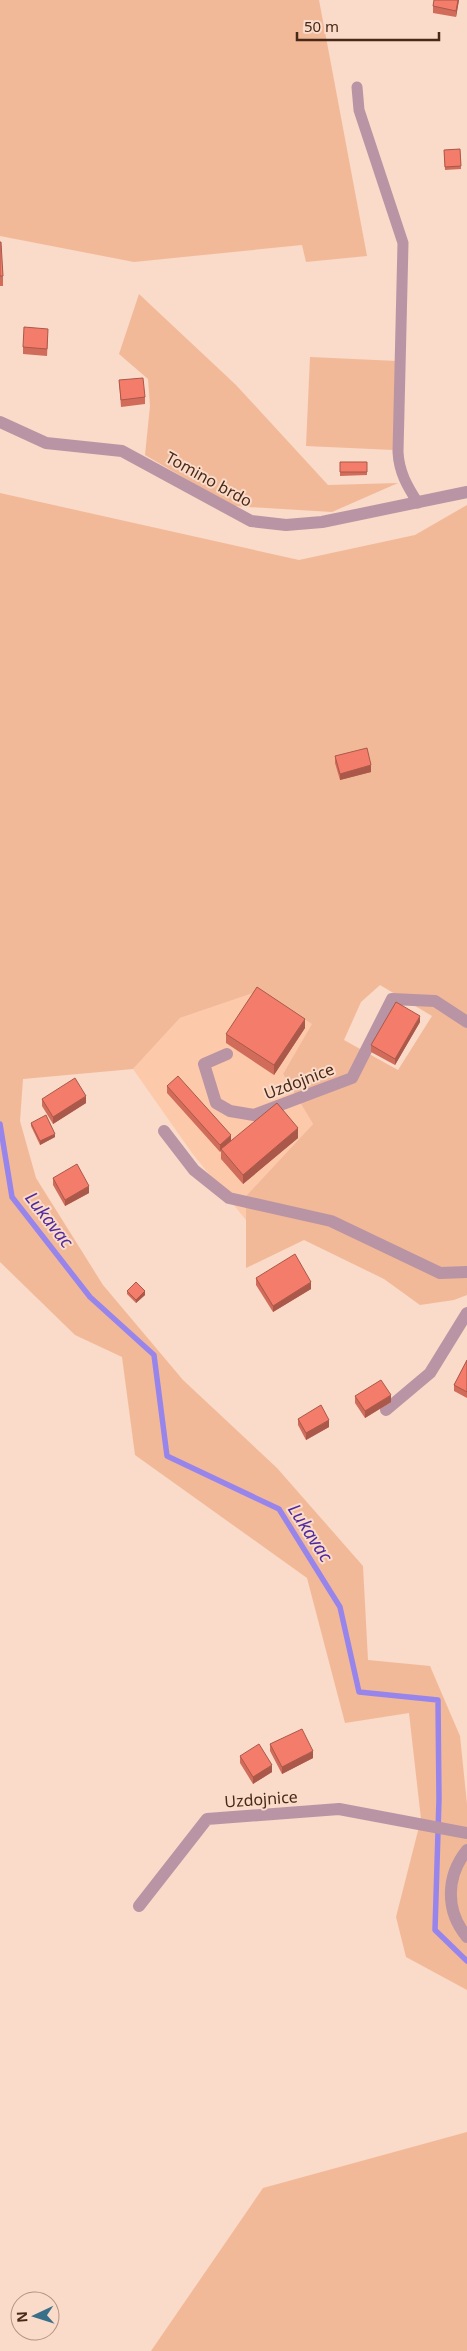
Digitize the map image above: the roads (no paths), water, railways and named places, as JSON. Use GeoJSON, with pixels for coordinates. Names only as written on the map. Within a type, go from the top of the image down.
{"type":"FeatureCollection","features":[{"type":"Feature","properties":{"kind":"street","name":"Tomino brdo"},"geometry":{"type":"LineString","coordinates":[[0,422],[46,443],[122,451],[252,521],[286,525],[322,522],[467,492]]}},
{"type":"Feature","properties":{"kind":"street","name":"Uzdojnice"},"geometry":{"type":"LineString","coordinates":[[227,1054],[204,1064],[216,1103],[230,1111],[254,1115],[352,1078],[392,999],[435,1001],[467,1022]]}},
{"type":"Feature","properties":{"kind":"street"},"geometry":{"type":"LineString","coordinates":[[164,1131],[194,1170],[229,1198],[331,1221],[440,1273],[467,1272]]}},
{"type":"Feature","properties":{"kind":"street"},"geometry":{"type":"LineString","coordinates":[[386,1410],[430,1373],[467,1313]]}},
{"type":"Feature","properties":{"kind":"street","name":"Uzdojnice"},"geometry":{"type":"LineString","coordinates":[[139,1906],[207,1819],[339,1810],[467,1833]]}},
{"type":"Feature","properties":{"kind":"street"},"geometry":{"type":"LineString","coordinates":[[467,1850],[460,1860],[451,1883],[450,1904],[460,1928],[467,1936]]}},
{"type":"Feature","properties":{"kind":"lane"},"geometry":{"type":"LineString","coordinates":[[357,87],[358,110],[403,244],[398,452],[399,465],[404,480],[418,503]]}},
{"type":"Feature","properties":{"kind":"waterway","name":"Lukavac"},"geometry":{"type":"LineString","coordinates":[[0,1124],[12,1197],[90,1297],[154,1355],[167,1456],[279,1509],[340,1607],[359,1692],[438,1700],[439,1799],[435,1930],[467,1961]]}}]}
